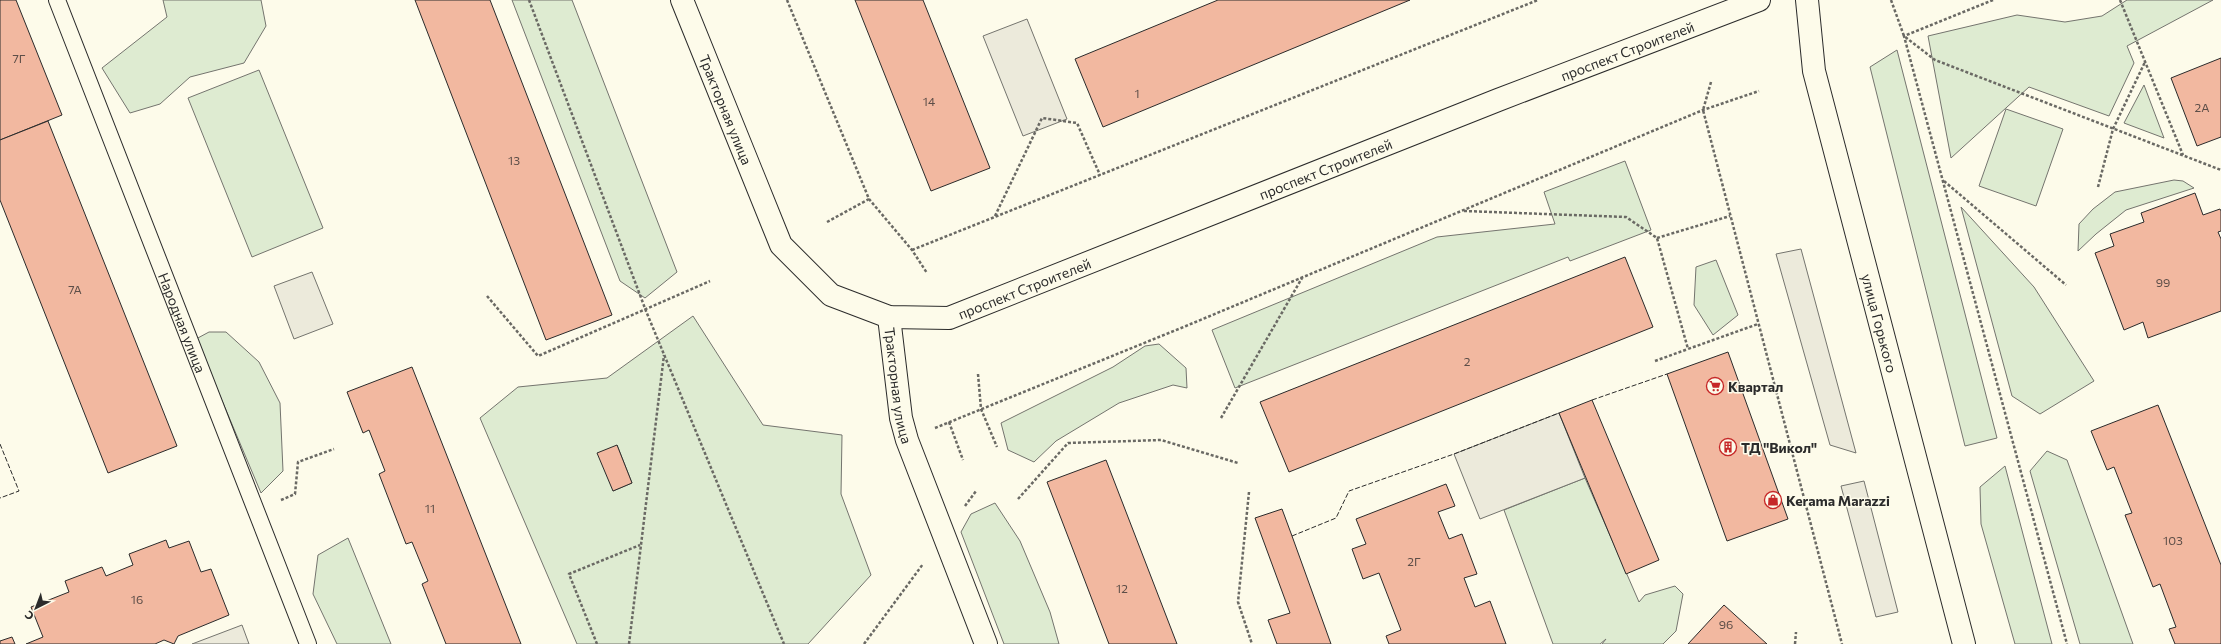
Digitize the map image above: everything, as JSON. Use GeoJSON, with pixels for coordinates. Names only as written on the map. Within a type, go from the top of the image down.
{"type":"FeatureCollection","features":[{"type":"Feature","properties":{"kind":"main road","name":"Тракторная улица"},"geometry":{"type":"LineString","coordinates":[[682,0],[781,245],[831,295],[888,317],[901,418],[907,440],[986,644]]}},
{"type":"Feature","properties":{"kind":"main road","name":"проспект Строителей"},"geometry":{"type":"LineString","coordinates":[[888,317],[950,318],[1491,102],[1759,0]]}},
{"type":"Feature","properties":{"kind":"main road","name":"улица Горького"},"geometry":{"type":"LineString","coordinates":[[1807,0],[1814,71],[1964,644]]}},
{"type":"Feature","properties":{"kind":"lane","name":"Народная улица"},"geometry":{"type":"LineString","coordinates":[[57,0],[308,644]]}},
{"type":"Feature","properties":{"kind":"path"},"geometry":{"type":"LineString","coordinates":[[529,0],[646,311],[784,644]]}},
{"type":"Feature","properties":{"kind":"path"},"geometry":{"type":"LineString","coordinates":[[787,0],[869,199],[912,250],[927,273]]}},
{"type":"Feature","properties":{"kind":"path"},"geometry":{"type":"LineString","coordinates":[[912,250],[1538,0]]}},
{"type":"Feature","properties":{"kind":"path"},"geometry":{"type":"LineString","coordinates":[[1891,0],[1904,36],[2067,644]]}},
{"type":"Feature","properties":{"kind":"path"},"geometry":{"type":"LineString","coordinates":[[1904,36],[1993,0]]}},
{"type":"Feature","properties":{"kind":"path"},"geometry":{"type":"LineString","coordinates":[[2120,0],[2183,155]]}},
{"type":"Feature","properties":{"kind":"path"},"geometry":{"type":"LineString","coordinates":[[1904,36],[1935,60],[2221,170]]}},
{"type":"Feature","properties":{"kind":"path"},"geometry":{"type":"LineString","coordinates":[[2098,187],[2113,128],[2145,62]]}},
{"type":"Feature","properties":{"kind":"path"},"geometry":{"type":"LineString","coordinates":[[1711,82],[1703,110],[1842,644]]}},
{"type":"Feature","properties":{"kind":"path"},"geometry":{"type":"LineString","coordinates":[[907,440],[1302,278],[1703,110],[1760,91]]}},
{"type":"Feature","properties":{"kind":"path"},"geometry":{"type":"LineString","coordinates":[[995,216],[1042,118],[1077,122],[1100,175]]}},
{"type":"Feature","properties":{"kind":"path"},"geometry":{"type":"LineString","coordinates":[[1943,181],[2066,285]]}},
{"type":"Feature","properties":{"kind":"path"},"geometry":{"type":"LineString","coordinates":[[827,222],[869,199]]}},
{"type":"Feature","properties":{"kind":"path"},"geometry":{"type":"LineString","coordinates":[[1462,211],[1626,217],[1657,238],[1688,349]]}},
{"type":"Feature","properties":{"kind":"path"},"geometry":{"type":"LineString","coordinates":[[1657,238],[1730,216]]}},
{"type":"Feature","properties":{"kind":"path"},"geometry":{"type":"LineString","coordinates":[[1221,418],[1302,278]]}},
{"type":"Feature","properties":{"kind":"path"},"geometry":{"type":"LineString","coordinates":[[487,296],[538,356],[646,311],[710,281]]}},
{"type":"Feature","properties":{"kind":"path"},"geometry":{"type":"LineString","coordinates":[[1655,361],[1758,324]]}},
{"type":"Feature","properties":{"kind":"path"},"geometry":{"type":"LineString","coordinates":[[629,644],[664,355]]}},
{"type":"Feature","properties":{"kind":"path"},"geometry":{"type":"LineString","coordinates":[[978,374],[981,409],[997,447]]}},
{"type":"Feature","properties":{"kind":"path"},"geometry":{"type":"LineString","coordinates":[[949,422],[963,460]]}},
{"type":"Feature","properties":{"kind":"path"},"geometry":{"type":"LineString","coordinates":[[1018,499],[1068,443],[1161,440],[1238,463]]}},
{"type":"Feature","properties":{"kind":"path"},"geometry":{"type":"LineString","coordinates":[[257,510],[295,494],[298,462],[334,449]]}},
{"type":"Feature","properties":{"kind":"path"},"geometry":{"type":"LineString","coordinates":[[864,644],[976,491]]}},
{"type":"Feature","properties":{"kind":"path"},"geometry":{"type":"LineString","coordinates":[[1249,492],[1238,602],[1252,644]]}},
{"type":"Feature","properties":{"kind":"path"},"geometry":{"type":"LineString","coordinates":[[597,644],[570,574],[640,544]]}},
{"type":"Feature","properties":{"kind":"path"},"geometry":{"type":"LineString","coordinates":[[1795,644],[1796,632]]}},
{"type":"Feature","properties":{"kind":"green space"},"geometry":{"type":"Polygon","coordinates":[[[163,0],[261,0],[266,26],[244,63],[190,77],[160,104],[130,113],[102,68],[167,17],[163,0]]]}},
{"type":"Feature","properties":{"kind":"green space"},"geometry":{"type":"Polygon","coordinates":[[[512,0],[572,0],[677,272],[645,298],[620,281],[512,0]]]}},
{"type":"Feature","properties":{"kind":"green space"},"geometry":{"type":"Polygon","coordinates":[[[2127,0],[2213,0],[2127,46],[2134,63],[2109,116],[2029,87],[1951,158],[1928,36],[2017,15],[2065,22],[2102,16],[2127,0]]]}},
{"type":"Feature","properties":{"kind":"green space"},"geometry":{"type":"Polygon","coordinates":[[[1897,50],[1997,438],[1965,446],[1870,67],[1897,50]]]}},
{"type":"Feature","properties":{"kind":"green space"},"geometry":{"type":"Polygon","coordinates":[[[259,70],[323,228],[252,257],[188,98],[259,70]]]}},
{"type":"Feature","properties":{"kind":"green space"},"geometry":{"type":"Polygon","coordinates":[[[2144,85],[2164,138],[2124,123],[2144,85]]]}},
{"type":"Feature","properties":{"kind":"green space"},"geometry":{"type":"Polygon","coordinates":[[[2006,109],[2063,129],[2036,206],[1979,186],[2006,109]]]}},
{"type":"Feature","properties":{"kind":"green space"},"geometry":{"type":"Polygon","coordinates":[[[1625,161],[1651,230],[1570,261],[1568,257],[1235,388],[1212,330],[1437,237],[1555,224],[1544,192],[1625,161]]]}},
{"type":"Feature","properties":{"kind":"green space"},"geometry":{"type":"Polygon","coordinates":[[[2174,180],[2183,181],[2194,188],[2126,210],[2096,234],[2078,251],[2079,224],[2093,209],[2115,192],[2174,180]]]}},
{"type":"Feature","properties":{"kind":"green space"},"geometry":{"type":"Polygon","coordinates":[[[1961,207],[2034,287],[2094,381],[2040,414],[2012,396],[1961,207]]]}},
{"type":"Feature","properties":{"kind":"green space"},"geometry":{"type":"Polygon","coordinates":[[[1716,260],[1738,315],[1713,335],[1694,305],[1696,267],[1716,260]]]}},
{"type":"Feature","properties":{"kind":"green space"},"geometry":{"type":"Polygon","coordinates":[[[693,316],[763,425],[842,435],[841,494],[871,575],[808,644],[577,644],[480,418],[518,387],[607,378],[693,316]],[[617,445],[613,491],[632,483],[617,445]]]}},
{"type":"Feature","properties":{"kind":"green space"},"geometry":{"type":"Polygon","coordinates":[[[209,332],[226,332],[259,362],[280,403],[283,471],[261,493],[196,339],[209,332]]]}},
{"type":"Feature","properties":{"kind":"green space"},"geometry":{"type":"Polygon","coordinates":[[[1159,344],[1186,368],[1187,388],[1173,385],[1119,403],[1056,441],[1034,462],[1008,450],[1001,423],[1113,367],[1145,346],[1159,344]]]}},
{"type":"Feature","properties":{"kind":"green space"},"geometry":{"type":"Polygon","coordinates":[[[2047,451],[2067,460],[2133,644],[2080,644],[2030,471],[2047,451]]]}},
{"type":"Feature","properties":{"kind":"green space"},"geometry":{"type":"Polygon","coordinates":[[[2005,466],[2052,644],[2015,644],[1981,524],[1980,487],[2005,466]]]}},
{"type":"Feature","properties":{"kind":"green space"},"geometry":{"type":"Polygon","coordinates":[[[1585,478],[1639,602],[1645,595],[1675,586],[1683,594],[1676,631],[1663,644],[1602,644],[1606,639],[1600,644],[1553,644],[1504,510],[1585,478]]]}},
{"type":"Feature","properties":{"kind":"green space"},"geometry":{"type":"Polygon","coordinates":[[[995,503],[1020,541],[1050,612],[1059,644],[1004,644],[961,532],[971,514],[995,503]]]}},
{"type":"Feature","properties":{"kind":"green space"},"geometry":{"type":"Polygon","coordinates":[[[348,538],[391,644],[337,644],[313,594],[318,555],[348,538]]]}},
{"type":"Feature","properties":{"kind":"shaded area"},"geometry":{"type":"Polygon","coordinates":[[[1027,19],[1067,119],[1023,136],[983,36],[1027,19]]]}},
{"type":"Feature","properties":{"kind":"shaded area"},"geometry":{"type":"Polygon","coordinates":[[[1801,249],[1856,453],[1830,445],[1776,254],[1801,249]]]}},
{"type":"Feature","properties":{"kind":"shaded area"},"geometry":{"type":"Polygon","coordinates":[[[312,272],[333,324],[294,339],[274,286],[312,272]]]}},
{"type":"Feature","properties":{"kind":"shaded area"},"geometry":{"type":"Polygon","coordinates":[[[1559,413],[1585,478],[1480,519],[1454,454],[1559,413]]]}},
{"type":"Feature","properties":{"kind":"shaded area"},"geometry":{"type":"Polygon","coordinates":[[[1864,481],[1898,612],[1876,617],[1841,486],[1864,481]]]}},
{"type":"Feature","properties":{"kind":"shaded area"},"geometry":{"type":"Polygon","coordinates":[[[242,625],[249,644],[192,644],[242,625]]]}},
{"type":"Feature","properties":{"kind":"building"},"geometry":{"type":"Polygon","coordinates":[[[0,0],[16,0],[62,115],[0,140],[0,0]]]}},
{"type":"Feature","properties":{"kind":"building"},"geometry":{"type":"Polygon","coordinates":[[[415,0],[490,0],[612,315],[546,340],[415,0]]]}},
{"type":"Feature","properties":{"kind":"building"},"geometry":{"type":"Polygon","coordinates":[[[855,0],[923,0],[990,168],[931,191],[855,0]]]}},
{"type":"Feature","properties":{"kind":"building"},"geometry":{"type":"Polygon","coordinates":[[[1218,0],[1410,0],[1103,127],[1075,59],[1218,0]]]}},
{"type":"Feature","properties":{"kind":"building"},"geometry":{"type":"Polygon","coordinates":[[[2221,58],[2221,137],[2197,146],[2171,78],[2221,58]]]}},
{"type":"Feature","properties":{"kind":"building"},"geometry":{"type":"Polygon","coordinates":[[[48,121],[177,446],[108,473],[0,200],[0,140],[48,121]]]}},
{"type":"Feature","properties":{"kind":"building"},"geometry":{"type":"Polygon","coordinates":[[[2195,193],[2203,215],[2220,209],[2221,211],[2221,231],[2218,232],[2221,239],[2221,311],[2148,338],[2143,322],[2124,330],[2095,253],[2114,246],[2110,234],[2144,222],[2141,213],[2195,193]]]}},
{"type":"Feature","properties":{"kind":"building"},"geometry":{"type":"Polygon","coordinates":[[[1625,257],[1653,327],[1289,472],[1260,402],[1625,257]]]}},
{"type":"Feature","properties":{"kind":"building","name":"ТД \"Викол\""},"geometry":{"type":"Polygon","coordinates":[[[1728,352],[1788,519],[1727,541],[1667,374],[1728,352]]]}},
{"type":"Feature","properties":{"kind":"building"},"geometry":{"type":"Polygon","coordinates":[[[412,367],[521,644],[446,644],[422,584],[428,581],[412,542],[406,544],[379,474],[385,471],[369,430],[363,433],[347,392],[412,367]]]}},
{"type":"Feature","properties":{"kind":"building"},"geometry":{"type":"Polygon","coordinates":[[[1592,400],[1659,560],[1626,574],[1559,413],[1592,400]]]}},
{"type":"Feature","properties":{"kind":"building"},"geometry":{"type":"Polygon","coordinates":[[[2158,405],[2221,565],[2221,644],[2175,644],[2169,629],[2176,627],[2160,584],[2153,587],[2125,515],[2132,513],[2114,467],[2107,470],[2091,431],[2158,405]]]}},
{"type":"Feature","properties":{"kind":"building"},"geometry":{"type":"Polygon","coordinates":[[[617,445],[632,483],[613,491],[597,453],[617,445]]]}},
{"type":"Feature","properties":{"kind":"building"},"geometry":{"type":"Polygon","coordinates":[[[1106,460],[1177,644],[1109,644],[1047,482],[1106,460]]]}},
{"type":"Feature","properties":{"kind":"building"},"geometry":{"type":"Polygon","coordinates":[[[1446,484],[1455,506],[1438,512],[1449,539],[1462,534],[1477,574],[1464,578],[1475,607],[1490,601],[1506,644],[1389,644],[1386,636],[1401,630],[1379,573],[1363,579],[1352,549],[1366,544],[1356,519],[1446,484]]]}},
{"type":"Feature","properties":{"kind":"building"},"geometry":{"type":"Polygon","coordinates":[[[1282,509],[1331,644],[1277,644],[1268,620],[1290,613],[1255,518],[1282,509]]]}},
{"type":"Feature","properties":{"kind":"building"},"geometry":{"type":"Polygon","coordinates":[[[166,540],[169,548],[189,541],[201,572],[211,569],[229,615],[178,636],[174,644],[164,640],[155,644],[26,644],[43,637],[31,607],[69,592],[65,581],[102,567],[106,576],[133,565],[129,554],[166,540]]]}},
{"type":"Feature","properties":{"kind":"building"},"geometry":{"type":"Polygon","coordinates":[[[1724,605],[1767,644],[1688,644],[1724,605]]]}},
{"type":"Feature","properties":{"kind":"building"},"geometry":{"type":"Polygon","coordinates":[[[12,637],[15,644],[0,644],[0,641],[12,637]]]}},
{"type":"Feature","properties":{"kind":"fence"},"geometry":{"type":"LineString","coordinates":[[1592,400],[1667,374]]}},
{"type":"Feature","properties":{"kind":"fence"},"geometry":{"type":"LineString","coordinates":[[1292,536],[1336,518],[1349,491],[1454,454],[1559,413]]}},
{"type":"Feature","properties":{"kind":"fence"},"geometry":{"type":"LineString","coordinates":[[0,444],[19,491],[0,498]]}},
{"type":"Feature","properties":{"kind":"place","name":"Квартал"},"geometry":{"type":"Point","coordinates":[1715,386]}},
{"type":"Feature","properties":{"kind":"place","name":"ТД \"Викол\""},"geometry":{"type":"Point","coordinates":[1728,447]}},
{"type":"Feature","properties":{"kind":"place","name":"Kerama Marazzi"},"geometry":{"type":"Point","coordinates":[1773,500]}}]}
